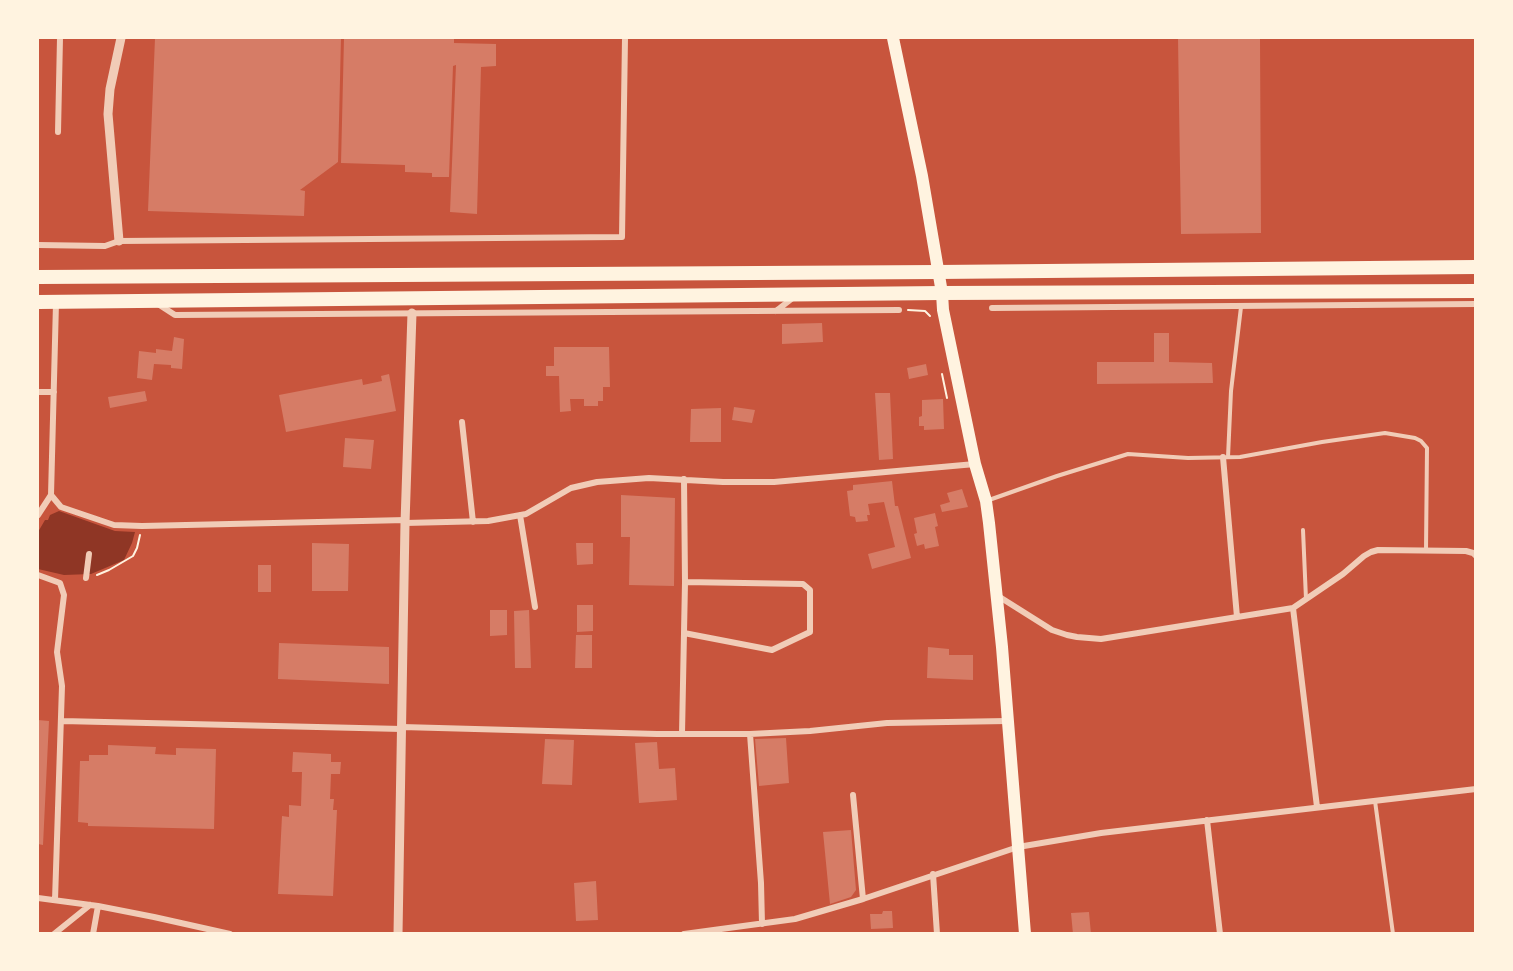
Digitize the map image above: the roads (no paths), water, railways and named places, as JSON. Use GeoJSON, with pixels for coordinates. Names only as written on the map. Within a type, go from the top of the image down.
{"type":"FeatureCollection","features":[{"type":"Feature","properties":{"kind":"highway"},"geometry":{"type":"LineString","coordinates":[[38,277],[1476,267]]}},
{"type":"Feature","properties":{"kind":"highway"},"geometry":{"type":"LineString","coordinates":[[38,302],[942,293],[1476,291]]}},
{"type":"Feature","properties":{"kind":"main road"},"geometry":{"type":"LineString","coordinates":[[893,38],[922,176],[944,310],[975,464],[986,501],[997,596],[1025,933]]}},
{"type":"Feature","properties":{"kind":"street"},"geometry":{"type":"LineString","coordinates":[[58,132],[60,38]]}},
{"type":"Feature","properties":{"kind":"street"},"geometry":{"type":"LineString","coordinates":[[119,241],[108,114],[110,88],[121,38]]}},
{"type":"Feature","properties":{"kind":"street"},"geometry":{"type":"LineString","coordinates":[[38,245],[105,246],[119,241],[622,237],[625,38]]}},
{"type":"Feature","properties":{"kind":"street"},"geometry":{"type":"LineString","coordinates":[[1104,293],[1125,307]]}},
{"type":"Feature","properties":{"kind":"street"},"geometry":{"type":"LineString","coordinates":[[775,312],[797,295]]}},
{"type":"Feature","properties":{"kind":"street"},"geometry":{"type":"LineString","coordinates":[[155,302],[175,315],[902,310]]}},
{"type":"Feature","properties":{"kind":"street"},"geometry":{"type":"LineString","coordinates":[[38,515],[51,495],[56,303]]}},
{"type":"Feature","properties":{"kind":"street"},"geometry":{"type":"LineString","coordinates":[[992,308],[1476,304]]}},
{"type":"Feature","properties":{"kind":"street"},"geometry":{"type":"LineString","coordinates":[[398,933],[412,313]]}},
{"type":"Feature","properties":{"kind":"street"},"geometry":{"type":"LineString","coordinates":[[38,392],[54,392]]}},
{"type":"Feature","properties":{"kind":"street"},"geometry":{"type":"LineString","coordinates":[[462,422],[473,522]]}},
{"type":"Feature","properties":{"kind":"street"},"geometry":{"type":"LineString","coordinates":[[1226,457],[1237,617]]}},
{"type":"Feature","properties":{"kind":"street"},"geometry":{"type":"LineString","coordinates":[[51,495],[61,507],[114,525],[473,522],[526,514],[571,488],[597,482],[649,478],[774,482],[975,464]]}},
{"type":"Feature","properties":{"kind":"street"},"geometry":{"type":"LineString","coordinates":[[682,734],[685,582],[684,479]]}},
{"type":"Feature","properties":{"kind":"street"},"geometry":{"type":"LineString","coordinates":[[520,515],[535,607]]}},
{"type":"Feature","properties":{"kind":"street"},"geometry":{"type":"LineString","coordinates":[[997,596],[1052,630],[1077,637],[1101,639],[1293,608],[1343,574],[1364,556],[1378,550],[1466,551],[1476,556]]}},
{"type":"Feature","properties":{"kind":"street"},"geometry":{"type":"LineString","coordinates":[[86,578],[89,554]]}},
{"type":"Feature","properties":{"kind":"street"},"geometry":{"type":"LineString","coordinates":[[38,575],[60,583],[64,595],[57,651],[62,686],[62,721],[55,900]]}},
{"type":"Feature","properties":{"kind":"street"},"geometry":{"type":"LineString","coordinates":[[684,633],[772,650],[810,632],[810,590],[803,584],[685,582]]}},
{"type":"Feature","properties":{"kind":"street"},"geometry":{"type":"LineString","coordinates":[[1293,608],[1317,807]]}},
{"type":"Feature","properties":{"kind":"street"},"geometry":{"type":"LineString","coordinates":[[62,721],[682,734],[810,731],[886,723],[1008,721]]}},
{"type":"Feature","properties":{"kind":"street"},"geometry":{"type":"LineString","coordinates":[[750,734],[762,924]]}},
{"type":"Feature","properties":{"kind":"street"},"geometry":{"type":"LineString","coordinates":[[684,933],[710,932],[795,919],[863,899],[1018,847],[1101,833],[1476,789]]}},
{"type":"Feature","properties":{"kind":"street"},"geometry":{"type":"LineString","coordinates":[[853,795],[863,899]]}},
{"type":"Feature","properties":{"kind":"street"},"geometry":{"type":"LineString","coordinates":[[1207,820],[1220,933]]}},
{"type":"Feature","properties":{"kind":"street"},"geometry":{"type":"LineString","coordinates":[[933,874],[937,933]]}},
{"type":"Feature","properties":{"kind":"street"},"geometry":{"type":"LineString","coordinates":[[38,898],[98,906],[230,933]]}},
{"type":"Feature","properties":{"kind":"street"},"geometry":{"type":"LineString","coordinates":[[54,933],[90,905]]}},
{"type":"Feature","properties":{"kind":"street"},"geometry":{"type":"LineString","coordinates":[[93,933],[98,906]]}},
{"type":"Feature","properties":{"kind":"lane"},"geometry":{"type":"LineString","coordinates":[[1226,457],[1242,306]]}},
{"type":"Feature","properties":{"kind":"lane"},"geometry":{"type":"LineString","coordinates":[[986,501],[1128,454],[1188,458],[1240,457],[1322,441],[1385,434],[1415,438],[1427,448],[1426,551]]}},
{"type":"Feature","properties":{"kind":"lane"},"geometry":{"type":"LineString","coordinates":[[1303,530],[1306,600]]}},
{"type":"Feature","properties":{"kind":"lane"},"geometry":{"type":"LineString","coordinates":[[1375,800],[1394,933]]}}]}
